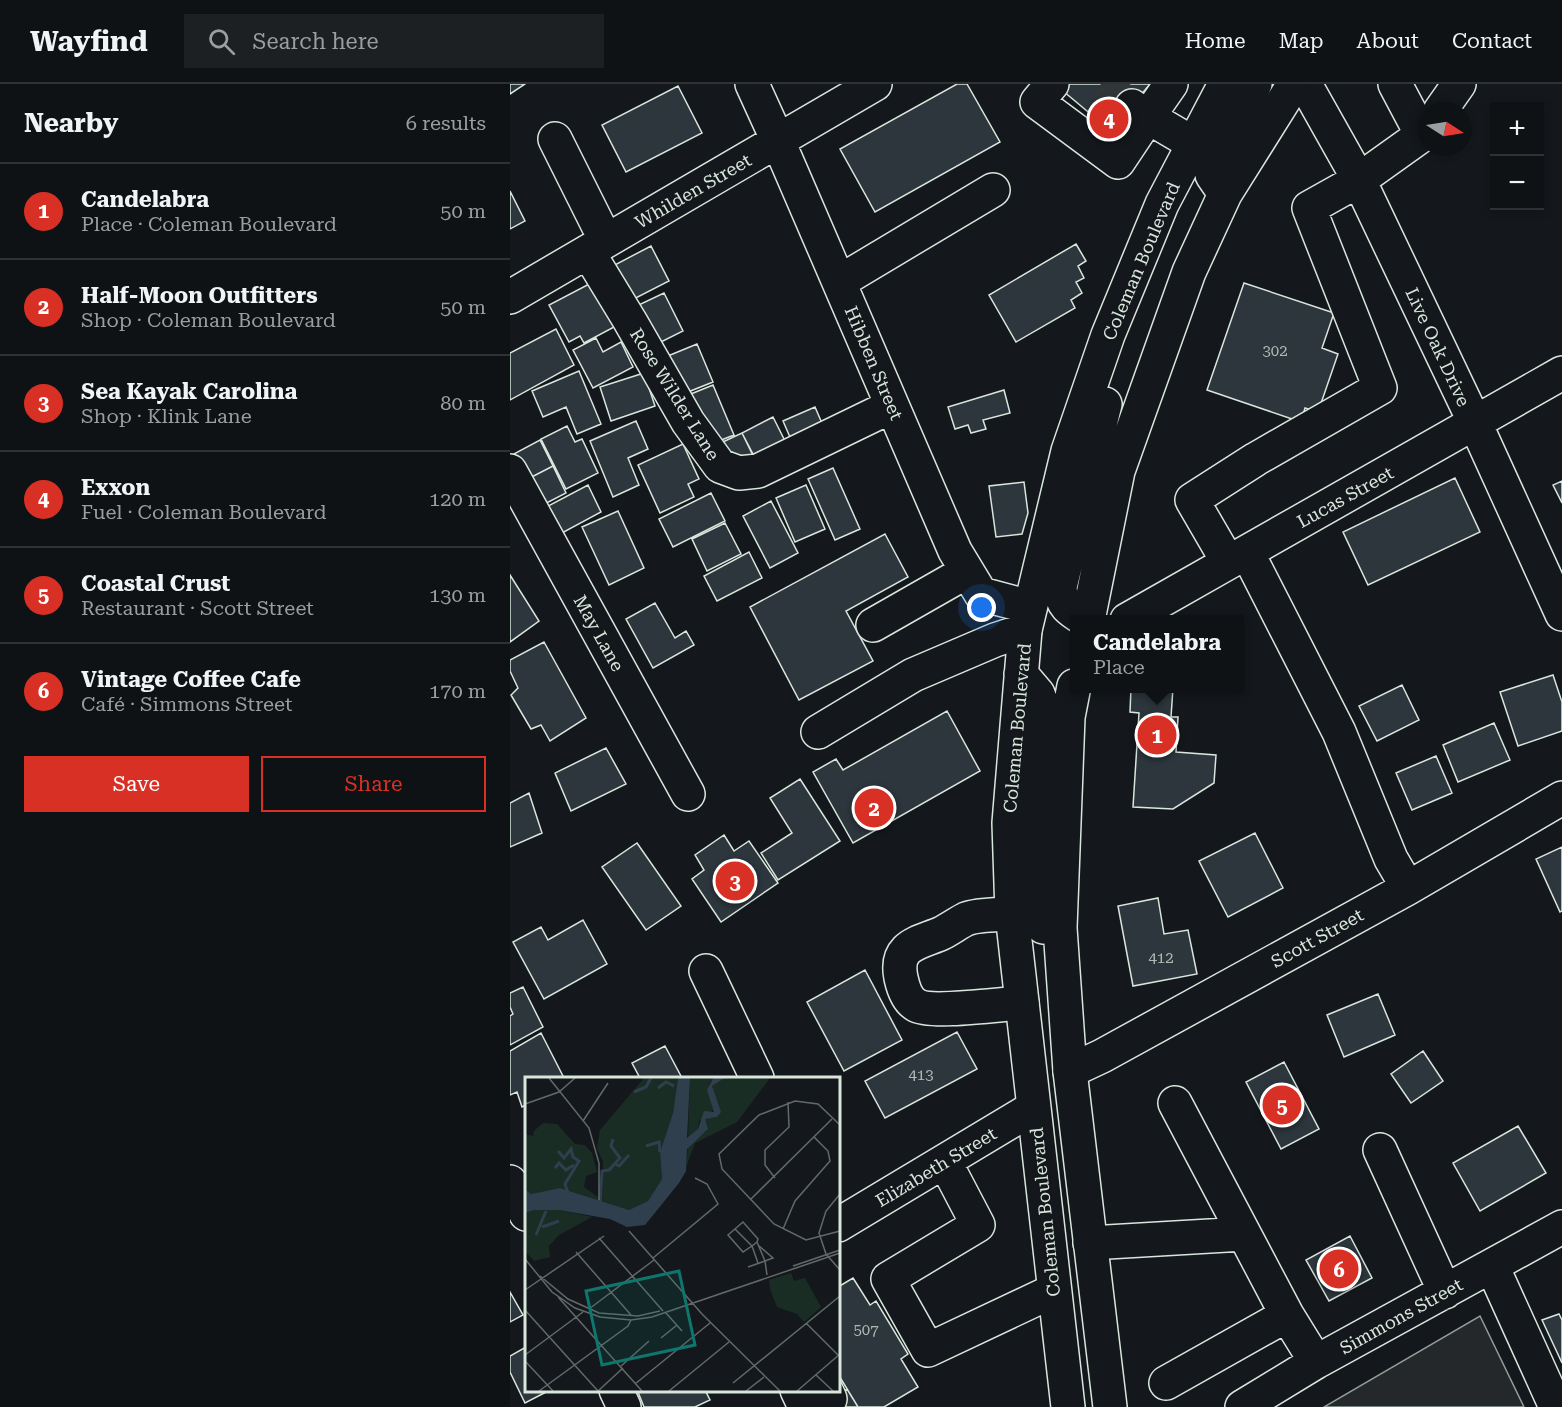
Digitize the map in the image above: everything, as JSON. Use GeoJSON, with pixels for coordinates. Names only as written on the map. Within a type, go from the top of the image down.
{"type":"FeatureCollection","features":[{"type":"Feature","properties":{"kind":"street","name":"Hibben Street"},"geometry":{"type":"LineString","coordinates":[[752,84],[966,572],[981,594],[1027,619]]}},
{"type":"Feature","properties":{"kind":"street","name":"Whilden Street"},"geometry":{"type":"LineString","coordinates":[[510,297],[875,84]]}},
{"type":"Feature","properties":{"kind":"street"},"geometry":{"type":"LineString","coordinates":[[1052,84],[1037,102],[1118,162],[1140,112],[1171,84]]}},
{"type":"Feature","properties":{"kind":"street","name":"Coleman Boulevard"},"geometry":{"type":"LineString","coordinates":[[1068,1407],[1053,1291],[1012,914],[1009,823],[1027,619],[1068,451],[1108,335],[1162,204],[1224,84]]}},
{"type":"Feature","properties":{"kind":"street"},"geometry":{"type":"LineString","coordinates":[[1225,194],[1212,175],[1211,159],[1255,84]]}},
{"type":"Feature","properties":{"kind":"street"},"geometry":{"type":"LineString","coordinates":[[1088,615],[1118,471],[1189,272],[1225,194],[1294,84]]}},
{"type":"Feature","properties":{"kind":"street","name":"Live Oak Drive"},"geometry":{"type":"LineString","coordinates":[[1305,84],[1359,180],[1475,423],[1562,614]]}},
{"type":"Feature","properties":{"kind":"street"},"geometry":{"type":"LineString","coordinates":[[1395,84],[1418,111]]}},
{"type":"Feature","properties":{"kind":"street"},"geometry":{"type":"LineString","coordinates":[[1446,102],[1459,84]]}},
{"type":"Feature","properties":{"kind":"street"},"geometry":{"type":"LineString","coordinates":[[1140,112],[1194,144]]}},
{"type":"Feature","properties":{"kind":"street"},"geometry":{"type":"LineString","coordinates":[[1408,888],[1391,859],[1339,732],[1238,557],[1192,500],[1256,459],[1380,388],[1309,208],[1359,180],[1418,134]]}},
{"type":"Feature","properties":{"kind":"street"},"geometry":{"type":"LineString","coordinates":[[555,139],[597,246]]}},
{"type":"Feature","properties":{"kind":"street"},"geometry":{"type":"LineString","coordinates":[[839,282],[993,190]]}},
{"type":"Feature","properties":{"kind":"street","name":"Rose Wilder Lane"},"geometry":{"type":"LineString","coordinates":[[597,246],[630,321],[688,422],[720,466],[739,473],[758,471],[892,406]]}},
{"type":"Feature","properties":{"kind":"street"},"geometry":{"type":"LineString","coordinates":[[1078,615],[1066,608],[1061,599],[1060,587],[1107,398],[1104,383],[1095,372]]}},
{"type":"Feature","properties":{"kind":"street","name":"Lucas Street"},"geometry":{"type":"LineString","coordinates":[[1136,615],[1562,373]]}},
{"type":"Feature","properties":{"kind":"street","name":"May Lane"},"geometry":{"type":"LineString","coordinates":[[510,471],[688,794]]}},
{"type":"Feature","properties":{"kind":"street"},"geometry":{"type":"LineString","coordinates":[[873,625],[966,572]]}},
{"type":"Feature","properties":{"kind":"street"},"geometry":{"type":"LineString","coordinates":[[818,732],[913,675],[995,640],[1027,619]]}},
{"type":"Feature","properties":{"kind":"street"},"geometry":{"type":"LineString","coordinates":[[1021,674],[1038,694],[1042,705],[1036,920],[1043,927],[1060,928]]}},
{"type":"Feature","properties":{"kind":"street"},"geometry":{"type":"LineString","coordinates":[[1073,693],[1068,717],[1060,928],[1070,1071],[1110,1407]]}},
{"type":"Feature","properties":{"kind":"street","name":"Scott Street"},"geometry":{"type":"LineString","coordinates":[[1070,1071],[1102,1056],[1408,888],[1562,798]]}},
{"type":"Feature","properties":{"kind":"street"},"geometry":{"type":"LineString","coordinates":[[1012,914],[967,919],[941,933],[921,939],[907,949],[900,971],[903,990],[916,1005],[923,1007],[931,1009],[1022,1003]]}},
{"type":"Feature","properties":{"kind":"street"},"geometry":{"type":"LineString","coordinates":[[706,971],[757,1077]]}},
{"type":"Feature","properties":{"kind":"street"},"geometry":{"type":"LineString","coordinates":[[1175,1103],[1287,1315],[1316,1362]]}},
{"type":"Feature","properties":{"kind":"street","name":"Elizabeth Street"},"geometry":{"type":"LineString","coordinates":[[840,1224],[1033,1108]]}},
{"type":"Feature","properties":{"kind":"street"},"geometry":{"type":"LineString","coordinates":[[1380,1150],[1445,1292]]}},
{"type":"Feature","properties":{"kind":"street"},"geometry":{"type":"LineString","coordinates":[[945,1162],[978,1225],[888,1279],[928,1350],[1053,1291]]}},
{"type":"Feature","properties":{"kind":"street"},"geometry":{"type":"LineString","coordinates":[[510,1182],[525,1212]]}},
{"type":"Feature","properties":{"kind":"street","name":"Simmons Street"},"geometry":{"type":"LineString","coordinates":[[1242,1407],[1279,1397],[1316,1362],[1562,1227]]}},
{"type":"Feature","properties":{"kind":"street"},"geometry":{"type":"LineString","coordinates":[[1090,1243],[1244,1234]]}},
{"type":"Feature","properties":{"kind":"street"},"geometry":{"type":"LineString","coordinates":[[1492,1266],[1556,1407]]}},
{"type":"Feature","properties":{"kind":"street"},"geometry":{"type":"LineString","coordinates":[[1166,1383],[1287,1315]]}},
{"type":"Feature","properties":{"kind":"street"},"geometry":{"type":"LineString","coordinates":[[617,1392],[624,1407]]}},
{"type":"Feature","properties":{"kind":"street"},"geometry":{"type":"LineString","coordinates":[[802,1392],[821,1399]]}},
{"type":"Feature","properties":{"kind":"shaded area"},"geometry":{"type":"Polygon","coordinates":[[[1480,1316],[1524,1407],[1324,1407],[1480,1316]]]}},
{"type":"Feature","properties":{"kind":"building"},"geometry":{"type":"Polygon","coordinates":[[[510,84],[525,84],[510,94],[510,84]]]}},
{"type":"Feature","properties":{"kind":"building"},"geometry":{"type":"Polygon","coordinates":[[[957,84],[967,84],[1000,142],[875,212],[840,149],[957,84]]]}},
{"type":"Feature","properties":{"kind":"building"},"geometry":{"type":"Polygon","coordinates":[[[1069,84],[1150,84],[1111,131],[1063,91],[1069,84]]]}},
{"type":"Feature","properties":{"kind":"building"},"geometry":{"type":"Polygon","coordinates":[[[678,86],[702,133],[626,172],[602,125],[678,86]]]}},
{"type":"Feature","properties":{"kind":"building"},"geometry":{"type":"Polygon","coordinates":[[[510,191],[525,221],[510,229],[510,191]]]}},
{"type":"Feature","properties":{"kind":"building"},"geometry":{"type":"Polygon","coordinates":[[[1076,244],[1086,261],[1078,266],[1084,278],[1076,282],[1082,293],[1071,300],[1075,308],[1016,342],[989,295],[1076,244]]]}},
{"type":"Feature","properties":{"kind":"building"},"geometry":{"type":"Polygon","coordinates":[[[651,246],[669,281],[626,303],[609,268],[651,246]]]}},
{"type":"Feature","properties":{"kind":"building"},"geometry":{"type":"Polygon","coordinates":[[[593,282],[616,326],[584,343],[580,336],[569,342],[549,305],[593,282]]]}},
{"type":"Feature","properties":{"kind":"building"},"geometry":{"type":"Polygon","coordinates":[[[1244,283],[1334,313],[1322,348],[1338,354],[1318,412],[1305,408],[1301,422],[1207,390],[1244,283]]]}},
{"type":"Feature","properties":{"kind":"building"},"geometry":{"type":"Polygon","coordinates":[[[664,293],[683,331],[647,349],[628,310],[664,293]]]}},
{"type":"Feature","properties":{"kind":"building"},"geometry":{"type":"Polygon","coordinates":[[[556,329],[574,365],[510,400],[510,353],[556,329]]]}},
{"type":"Feature","properties":{"kind":"building"},"geometry":{"type":"Polygon","coordinates":[[[596,338],[603,352],[621,342],[633,367],[593,388],[573,350],[596,338]]]}},
{"type":"Feature","properties":{"kind":"building"},"geometry":{"type":"Polygon","coordinates":[[[697,344],[713,382],[678,396],[663,358],[697,344]]]}},
{"type":"Feature","properties":{"kind":"building"},"geometry":{"type":"Polygon","coordinates":[[[579,371],[601,424],[577,434],[566,407],[543,417],[532,391],[579,371]]]}},
{"type":"Feature","properties":{"kind":"building"},"geometry":{"type":"Polygon","coordinates":[[[644,373],[655,406],[611,421],[600,387],[644,373]]]}},
{"type":"Feature","properties":{"kind":"building"},"geometry":{"type":"Polygon","coordinates":[[[713,385],[734,435],[706,446],[681,398],[713,385]]]}},
{"type":"Feature","properties":{"kind":"building"},"geometry":{"type":"Polygon","coordinates":[[[1004,390],[1010,413],[983,420],[986,429],[971,433],[968,425],[955,429],[948,407],[1004,390]]]}},
{"type":"Feature","properties":{"kind":"building"},"geometry":{"type":"Polygon","coordinates":[[[815,407],[831,444],[799,458],[783,421],[815,407]]]}},
{"type":"Feature","properties":{"kind":"building"},"geometry":{"type":"Polygon","coordinates":[[[773,417],[795,461],[765,477],[742,433],[773,417]]]}},
{"type":"Feature","properties":{"kind":"building"},"geometry":{"type":"Polygon","coordinates":[[[636,421],[648,449],[628,458],[639,485],[613,497],[590,441],[636,421]]]}},
{"type":"Feature","properties":{"kind":"building"},"geometry":{"type":"Polygon","coordinates":[[[567,426],[575,442],[582,439],[598,473],[566,489],[541,439],[567,426]]]}},
{"type":"Feature","properties":{"kind":"building"},"geometry":{"type":"Polygon","coordinates":[[[742,433],[759,468],[710,448],[742,433]]]}},
{"type":"Feature","properties":{"kind":"building"},"geometry":{"type":"Polygon","coordinates":[[[540,440],[553,466],[520,483],[510,456],[540,440]]]}},
{"type":"Feature","properties":{"kind":"building"},"geometry":{"type":"Polygon","coordinates":[[[683,444],[699,479],[688,484],[694,497],[660,513],[638,465],[683,444]]]}},
{"type":"Feature","properties":{"kind":"building"},"geometry":{"type":"Polygon","coordinates":[[[553,466],[566,493],[533,510],[520,483],[553,466]]]}},
{"type":"Feature","properties":{"kind":"building"},"geometry":{"type":"Polygon","coordinates":[[[833,468],[860,529],[835,540],[808,479],[833,468]]]}},
{"type":"Feature","properties":{"kind":"building"},"geometry":{"type":"Polygon","coordinates":[[[1455,478],[1480,532],[1368,585],[1343,532],[1455,478]]]}},
{"type":"Feature","properties":{"kind":"building"},"geometry":{"type":"Polygon","coordinates":[[[1562,481],[1562,503],[1553,485],[1562,481]]]}},
{"type":"Feature","properties":{"kind":"building"},"geometry":{"type":"Polygon","coordinates":[[[1024,482],[1028,513],[1022,534],[996,537],[989,486],[1024,482]]]}},
{"type":"Feature","properties":{"kind":"building"},"geometry":{"type":"Polygon","coordinates":[[[588,485],[601,512],[549,540],[535,513],[588,485]]]}},
{"type":"Feature","properties":{"kind":"building"},"geometry":{"type":"Polygon","coordinates":[[[806,485],[825,529],[795,542],[776,498],[806,485]]]}},
{"type":"Feature","properties":{"kind":"building"},"geometry":{"type":"Polygon","coordinates":[[[711,493],[725,521],[673,547],[659,519],[711,493]]]}},
{"type":"Feature","properties":{"kind":"building"},"geometry":{"type":"Polygon","coordinates":[[[771,501],[798,553],[770,568],[743,516],[771,501]]]}},
{"type":"Feature","properties":{"kind":"building"},"geometry":{"type":"Polygon","coordinates":[[[618,511],[644,568],[609,585],[582,527],[618,511]]]}},
{"type":"Feature","properties":{"kind":"building"},"geometry":{"type":"Polygon","coordinates":[[[725,523],[741,554],[707,571],[692,539],[725,523]]]}},
{"type":"Feature","properties":{"kind":"building"},"geometry":{"type":"Polygon","coordinates":[[[885,534],[908,577],[846,611],[873,661],[799,700],[750,607],[885,534]]]}},
{"type":"Feature","properties":{"kind":"building"},"geometry":{"type":"Polygon","coordinates":[[[749,552],[762,578],[717,601],[704,576],[749,552]]]}},
{"type":"Feature","properties":{"kind":"building"},"geometry":{"type":"Polygon","coordinates":[[[510,575],[539,621],[510,642],[510,575]]]}},
{"type":"Feature","properties":{"kind":"building"},"geometry":{"type":"Polygon","coordinates":[[[655,603],[675,638],[686,631],[694,645],[653,668],[626,619],[655,603]]]}},
{"type":"Feature","properties":{"kind":"building"},"geometry":{"type":"Polygon","coordinates":[[[544,642],[586,718],[550,741],[541,725],[531,729],[511,695],[518,688],[510,671],[510,660],[544,642]]]}},
{"type":"Feature","properties":{"kind":"building"},"geometry":{"type":"Polygon","coordinates":[[[1553,675],[1562,702],[1562,731],[1518,746],[1500,692],[1553,675]]]}},
{"type":"Feature","properties":{"kind":"building"},"geometry":{"type":"Polygon","coordinates":[[[1402,685],[1419,720],[1377,741],[1359,706],[1402,685]]]}},
{"type":"Feature","properties":{"kind":"building"},"geometry":{"type":"Polygon","coordinates":[[[1131,693],[1173,693],[1171,717],[1178,717],[1176,752],[1216,755],[1214,783],[1173,809],[1133,807],[1139,713],[1130,712],[1131,693]]]}},
{"type":"Feature","properties":{"kind":"building"},"geometry":{"type":"Polygon","coordinates":[[[947,711],[980,771],[853,843],[813,772],[836,759],[843,770],[947,711]]]}},
{"type":"Feature","properties":{"kind":"building"},"geometry":{"type":"Polygon","coordinates":[[[1494,723],[1510,760],[1458,782],[1443,745],[1494,723]]]}},
{"type":"Feature","properties":{"kind":"building"},"geometry":{"type":"Polygon","coordinates":[[[606,748],[626,784],[571,811],[555,773],[606,748]]]}},
{"type":"Feature","properties":{"kind":"building"},"geometry":{"type":"Polygon","coordinates":[[[1436,756],[1452,793],[1412,810],[1396,773],[1436,756]]]}},
{"type":"Feature","properties":{"kind":"building"},"geometry":{"type":"Polygon","coordinates":[[[800,779],[840,841],[778,880],[761,853],[792,833],[770,798],[800,779]]]}},
{"type":"Feature","properties":{"kind":"building"},"geometry":{"type":"Polygon","coordinates":[[[529,793],[542,833],[510,847],[510,803],[529,793]]]}},
{"type":"Feature","properties":{"kind":"building"},"geometry":{"type":"Polygon","coordinates":[[[1255,833],[1283,888],[1228,917],[1199,861],[1255,833]]]}},
{"type":"Feature","properties":{"kind":"building"},"geometry":{"type":"Polygon","coordinates":[[[724,835],[734,851],[749,841],[778,883],[721,922],[692,879],[704,870],[695,855],[724,835]]]}},
{"type":"Feature","properties":{"kind":"building"},"geometry":{"type":"Polygon","coordinates":[[[637,843],[681,906],[646,930],[602,867],[637,843]]]}},
{"type":"Feature","properties":{"kind":"building"},"geometry":{"type":"Polygon","coordinates":[[[1562,847],[1562,911],[1560,912],[1536,859],[1562,847]]]}},
{"type":"Feature","properties":{"kind":"building"},"geometry":{"type":"Polygon","coordinates":[[[1158,898],[1164,934],[1188,930],[1197,974],[1133,986],[1118,906],[1158,898]]]}},
{"type":"Feature","properties":{"kind":"building"},"geometry":{"type":"Polygon","coordinates":[[[583,920],[607,964],[544,999],[513,942],[541,927],[548,940],[583,920]]]}},
{"type":"Feature","properties":{"kind":"building"},"geometry":{"type":"Polygon","coordinates":[[[865,970],[902,1040],[844,1071],[807,1002],[865,970]]]}},
{"type":"Feature","properties":{"kind":"building"},"geometry":{"type":"Polygon","coordinates":[[[523,987],[543,1027],[510,1045],[510,1016],[513,1014],[510,1007],[510,993],[523,987]]]}},
{"type":"Feature","properties":{"kind":"building"},"geometry":{"type":"Polygon","coordinates":[[[1378,994],[1395,1035],[1344,1057],[1327,1015],[1378,994]]]}},
{"type":"Feature","properties":{"kind":"building"},"geometry":{"type":"Polygon","coordinates":[[[957,1032],[977,1069],[885,1118],[865,1081],[957,1032]]]}},
{"type":"Feature","properties":{"kind":"building"},"geometry":{"type":"Polygon","coordinates":[[[541,1033],[563,1077],[525,1077],[525,1106],[522,1107],[517,1092],[510,1095],[510,1051],[541,1033]]]}},
{"type":"Feature","properties":{"kind":"building"},"geometry":{"type":"Polygon","coordinates":[[[665,1046],[681,1077],[639,1077],[632,1063],[665,1046]]]}},
{"type":"Feature","properties":{"kind":"building"},"geometry":{"type":"Polygon","coordinates":[[[1423,1051],[1443,1081],[1411,1103],[1391,1074],[1423,1051]]]}},
{"type":"Feature","properties":{"kind":"building"},"geometry":{"type":"Polygon","coordinates":[[[1284,1062],[1319,1129],[1281,1149],[1246,1082],[1284,1062]]]}},
{"type":"Feature","properties":{"kind":"building"},"geometry":{"type":"Polygon","coordinates":[[[1518,1126],[1546,1173],[1480,1211],[1453,1163],[1518,1126]]]}},
{"type":"Feature","properties":{"kind":"building"},"geometry":{"type":"Polygon","coordinates":[[[1350,1236],[1372,1278],[1329,1301],[1306,1260],[1350,1236]]]}},
{"type":"Feature","properties":{"kind":"building"},"geometry":{"type":"Polygon","coordinates":[[[853,1278],[870,1305],[876,1301],[908,1354],[901,1359],[918,1387],[884,1407],[858,1407],[840,1377],[840,1286],[853,1278]]]}},
{"type":"Feature","properties":{"kind":"building"},"geometry":{"type":"Polygon","coordinates":[[[510,1292],[523,1315],[510,1322],[510,1292]]]}},
{"type":"Feature","properties":{"kind":"building"},"geometry":{"type":"Polygon","coordinates":[[[1559,1314],[1562,1320],[1562,1363],[1542,1320],[1559,1314]]]}},
{"type":"Feature","properties":{"kind":"building"},"geometry":{"type":"Polygon","coordinates":[[[525,1348],[525,1392],[546,1392],[525,1403],[510,1372],[510,1356],[525,1348]]]}},
{"type":"Feature","properties":{"kind":"building"},"geometry":{"type":"Polygon","coordinates":[[[847,1389],[858,1407],[824,1407],[830,1399],[847,1389]]]}},
{"type":"Feature","properties":{"kind":"building"},"geometry":{"type":"Polygon","coordinates":[[[638,1392],[706,1392],[710,1400],[695,1407],[644,1407],[638,1392]]]}},
{"type":"Feature","properties":{"kind":"tunnel"},"geometry":{"type":"LineString","coordinates":[[1101,84],[1132,106]]}},
{"type":"Feature","properties":{"kind":"place","name":"Exxon"},"geometry":{"type":"Point","coordinates":[1109,119]}},
{"type":"Feature","properties":{"kind":"place","name":"Candelabra"},"geometry":{"type":"Point","coordinates":[1157,735]}},
{"type":"Feature","properties":{"kind":"place","name":"Half-Moon Outfitters"},"geometry":{"type":"Point","coordinates":[874,808]}},
{"type":"Feature","properties":{"kind":"place","name":"Sea Kayak Carolina"},"geometry":{"type":"Point","coordinates":[735,881]}},
{"type":"Feature","properties":{"kind":"place","name":"Coastal Crust"},"geometry":{"type":"Point","coordinates":[1282,1105]}},
{"type":"Feature","properties":{"kind":"place","name":"Vintage Coffee Cafe"},"geometry":{"type":"Point","coordinates":[1339,1269]}}]}
